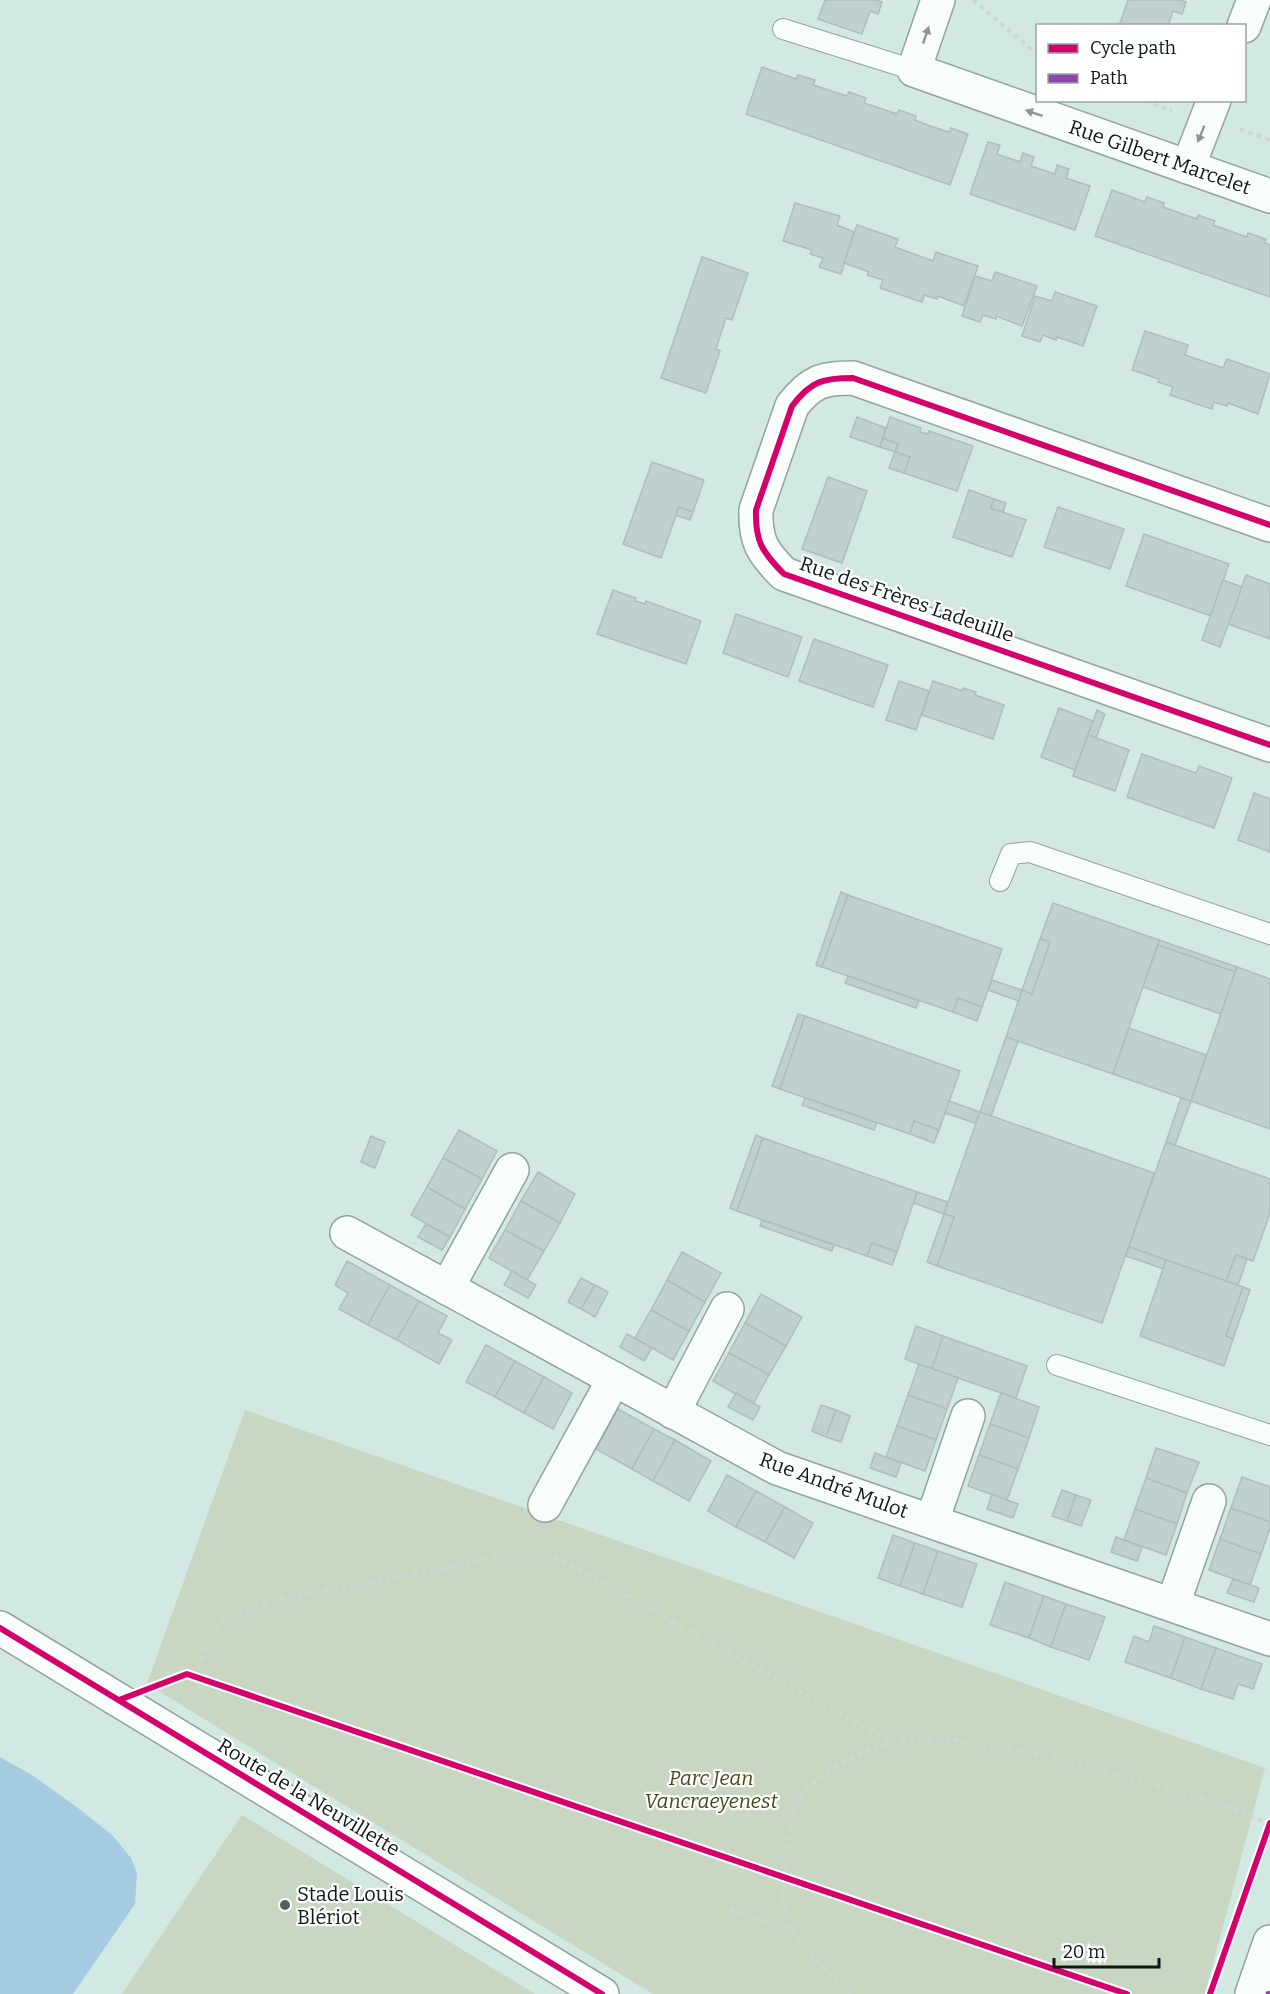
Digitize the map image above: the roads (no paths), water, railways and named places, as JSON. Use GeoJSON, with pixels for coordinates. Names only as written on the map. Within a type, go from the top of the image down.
{"type":"FeatureCollection","features":[{"type":"Feature","properties":{"kind":"street"},"geometry":{"type":"LineString","coordinates":[[914,70],[938,0]]}},
{"type":"Feature","properties":{"kind":"street"},"geometry":{"type":"LineString","coordinates":[[1245,24],[1254,0]]}},
{"type":"Feature","properties":{"kind":"street","name":"Rue Gilbert Marcelet"},"geometry":{"type":"LineString","coordinates":[[914,70],[1270,196]]}},
{"type":"Feature","properties":{"kind":"street"},"geometry":{"type":"LineString","coordinates":[[1188,167],[1213,102]]}},
{"type":"Feature","properties":{"kind":"street","name":"Rue des Frères Ladeuille"},"geometry":{"type":"LineString","coordinates":[[1270,525],[853,378],[834,378],[817,381],[802,392],[792,406],[756,510],[755,527],[760,544],[770,560],[784,574],[1270,745]]}},
{"type":"Feature","properties":{"kind":"street"},"geometry":{"type":"LineString","coordinates":[[447,1288],[512,1170]]}},
{"type":"Feature","properties":{"kind":"street","name":"Rue André Mulot"},"geometry":{"type":"LineString","coordinates":[[347,1233],[777,1468],[1270,1639]]}},
{"type":"Feature","properties":{"kind":"street"},"geometry":{"type":"LineString","coordinates":[[673,1412],[727,1309]]}},
{"type":"Feature","properties":{"kind":"street"},"geometry":{"type":"LineString","coordinates":[[544,1505],[614,1379]]}},
{"type":"Feature","properties":{"kind":"street","name":"Rue André Mulot"},"geometry":{"type":"LineString","coordinates":[[932,1521],[968,1416]]}},
{"type":"Feature","properties":{"kind":"street"},"geometry":{"type":"LineString","coordinates":[[1173,1604],[1209,1501]]}},
{"type":"Feature","properties":{"kind":"street","name":"Route de la Neuvillette"},"geometry":{"type":"LineString","coordinates":[[0,1628],[602,1994]]}},
{"type":"Feature","properties":{"kind":"street"},"geometry":{"type":"LineString","coordinates":[[1252,1994],[1270,1942]]}},
{"type":"Feature","properties":{"kind":"lane"},"geometry":{"type":"LineString","coordinates":[[783,29],[914,70]]}},
{"type":"Feature","properties":{"kind":"lane"},"geometry":{"type":"LineString","coordinates":[[1000,881],[1011,854],[1030,852],[1270,934]]}},
{"type":"Feature","properties":{"kind":"lane"},"geometry":{"type":"LineString","coordinates":[[1057,1365],[1270,1435]]}},
{"type":"Feature","properties":{"kind":"water"},"geometry":{"type":"Polygon","coordinates":[[[0,1757],[32,1775],[112,1835],[131,1858],[137,1873],[135,1904],[73,1994],[0,1994],[0,1757]]]}},
{"type":"Feature","properties":{"kind":"place","name":"Stade Louis Blériot"},"geometry":{"type":"Point","coordinates":[285,1905]}},
{"type":"Feature","properties":{"kind":"park label","name":"Parc Jean Vancraeyenest"},"geometry":{"type":"Point","coordinates":[711,1790]}}]}
